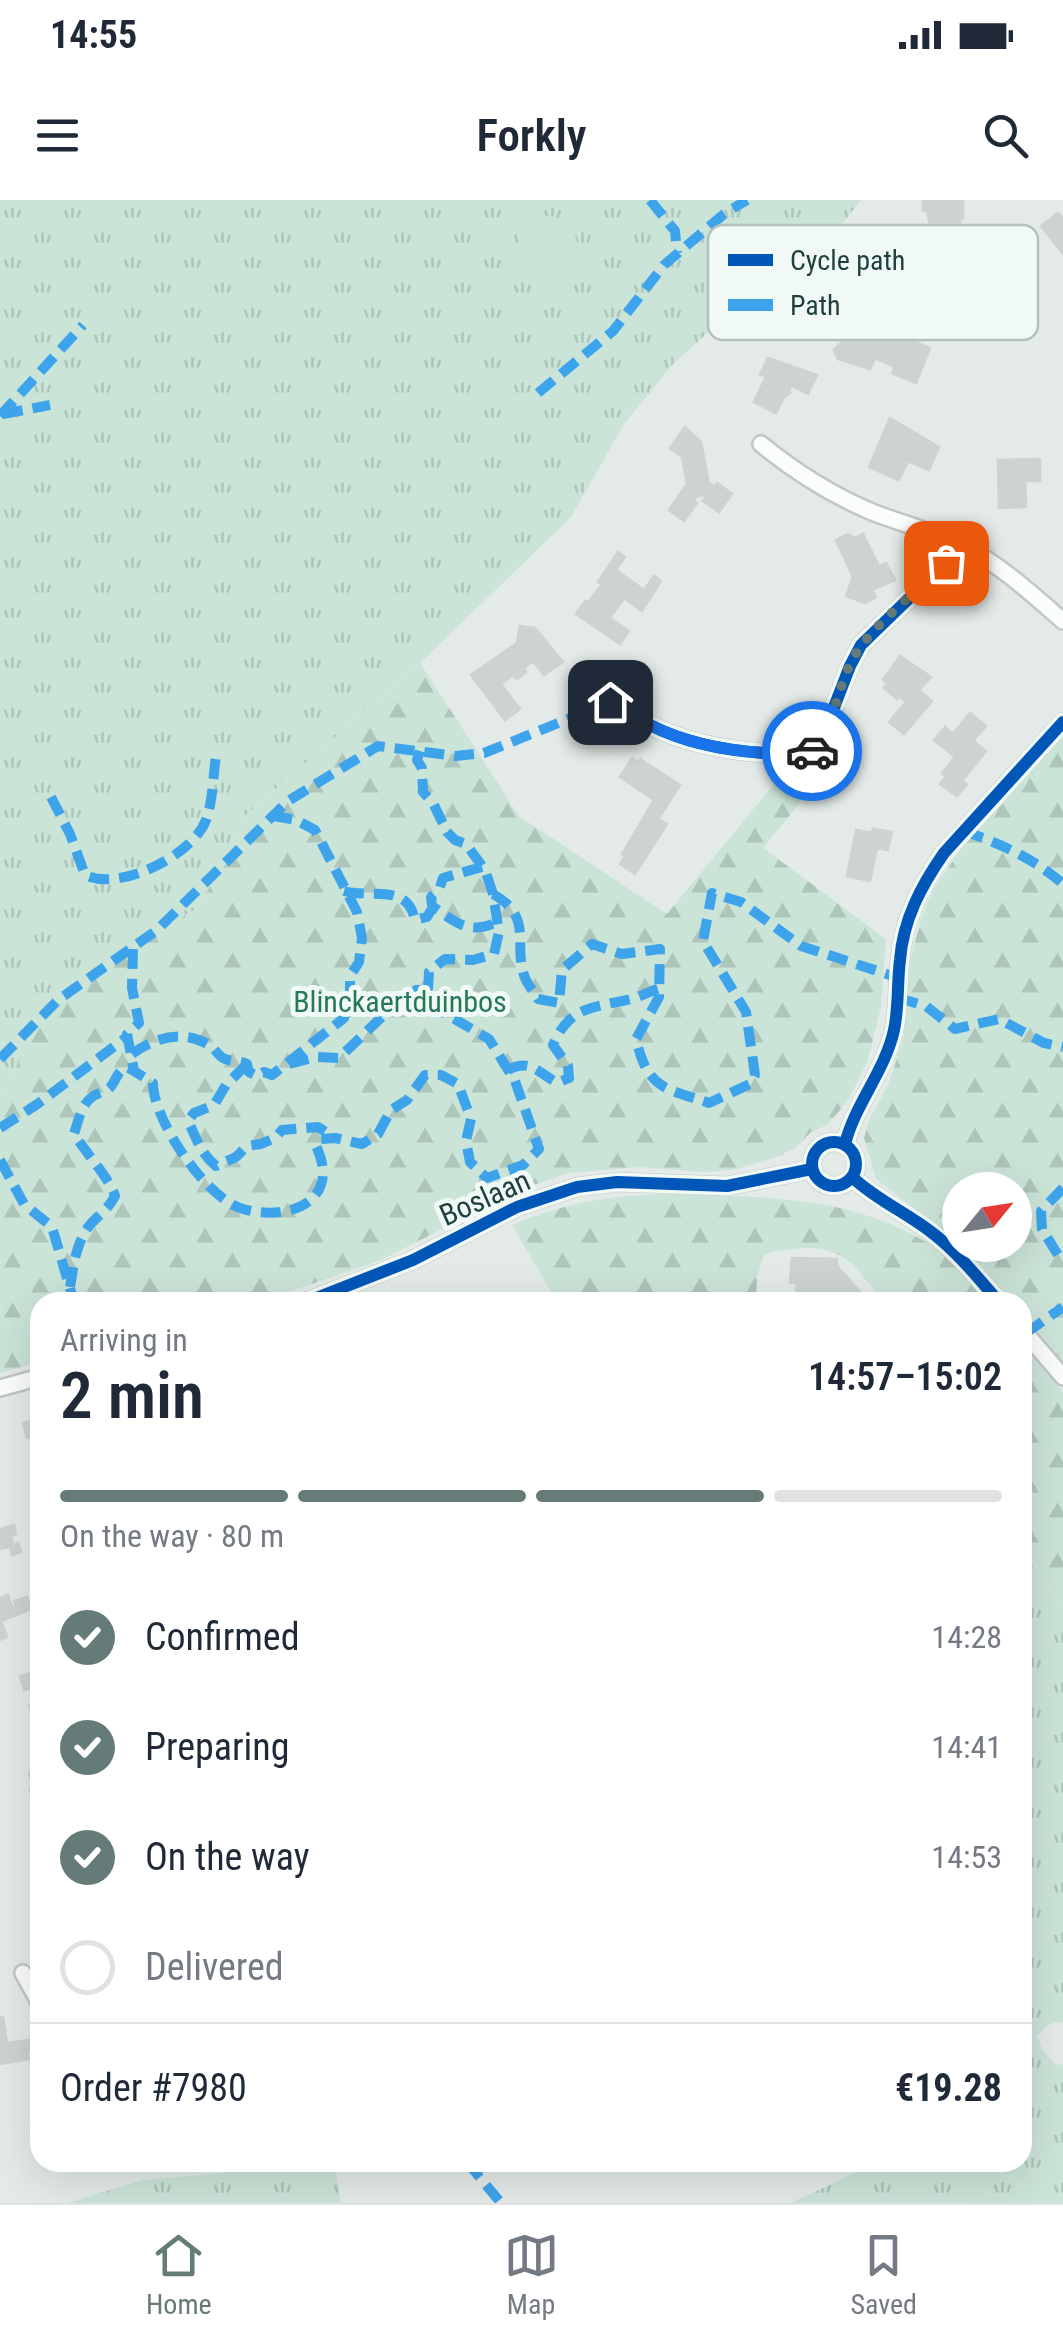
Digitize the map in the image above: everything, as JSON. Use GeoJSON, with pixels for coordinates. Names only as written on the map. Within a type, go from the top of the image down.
{"type":"FeatureCollection","features":[{"type":"Feature","properties":{"kind":"street"},"geometry":{"type":"LineString","coordinates":[[761,444],[785,464],[840,496],[963,546],[1017,581],[1063,621]]}},
{"type":"Feature","properties":{"kind":"street"},"geometry":{"type":"LineString","coordinates":[[610,702],[680,738],[769,755],[809,754],[821,741],[862,645],[963,546]]}},
{"type":"Feature","properties":{"kind":"street"},"geometry":{"type":"LineString","coordinates":[[991,1292],[932,1232],[877,1200],[852,1177],[856,1162],[846,1144],[878,1077],[894,1031],[904,933],[927,878],[944,853],[1063,722]]}},
{"type":"Feature","properties":{"kind":"street","name":"Boslaan"},"geometry":{"type":"LineString","coordinates":[[846,1144],[830,1142],[820,1146],[812,1169],[826,1185],[841,1185],[852,1177]]}},
{"type":"Feature","properties":{"kind":"street","name":"Boslaan"},"geometry":{"type":"LineString","coordinates":[[331,1292],[413,1260],[517,1207],[578,1187],[617,1182],[727,1186],[812,1169]]}},
{"type":"Feature","properties":{"kind":"street"},"geometry":{"type":"LineString","coordinates":[[1032,1341],[1063,1377]]}},
{"type":"Feature","properties":{"kind":"street"},"geometry":{"type":"LineString","coordinates":[[0,1388],[30,1380]]}},
{"type":"Feature","properties":{"kind":"street"},"geometry":{"type":"LineString","coordinates":[[23,1973],[30,1986]]}},
{"type":"Feature","properties":{"kind":"green space"},"geometry":{"type":"Polygon","coordinates":[[[0,200],[861,200],[842,225],[708,225],[708,333],[673,364],[624,424],[571,517],[420,663],[247,814],[199,907],[59,991],[0,1097],[0,200]]]}},
{"type":"Feature","properties":{"kind":"green space"},"geometry":{"type":"Polygon","coordinates":[[[548,216],[568,225],[577,245],[568,265],[548,274],[528,265],[519,245],[528,225],[548,216]]]}},
{"type":"Feature","properties":{"kind":"green space","name":"Blinckaertduinbos"},"geometry":{"type":"Polygon","coordinates":[[[420,663],[519,816],[667,914],[774,784],[802,800],[763,848],[886,939],[881,1007],[868,1060],[848,1101],[827,1125],[777,1157],[733,1170],[639,1167],[569,1173],[519,1190],[381,1260],[288,1292],[30,1292],[30,1365],[0,1373],[0,1097],[59,991],[199,907],[247,814],[420,663]]]}},
{"type":"Feature","properties":{"kind":"green space"},"geometry":{"type":"Polygon","coordinates":[[[1063,737],[1063,1361],[1032,1325],[1032,1292],[1004,1292],[977,1262],[1032,1262],[1032,1172],[942,1172],[942,1230],[876,1179],[864,1138],[904,1037],[910,961],[934,889],[958,853],[1063,737]]]}},
{"type":"Feature","properties":{"kind":"green space"},"geometry":{"type":"Polygon","coordinates":[[[673,1194],[775,1198],[841,1208],[904,1230],[934,1247],[942,1253],[942,1262],[951,1262],[978,1292],[874,1292],[852,1264],[830,1251],[805,1248],[764,1254],[756,1292],[551,1292],[512,1225],[591,1201],[673,1194]]]}},
{"type":"Feature","properties":{"kind":"green space"},"geometry":{"type":"Polygon","coordinates":[[[1032,1356],[1063,1392],[1063,1610],[1032,1565],[1032,1356]]]}},
{"type":"Feature","properties":{"kind":"green space"},"geometry":{"type":"Polygon","coordinates":[[[1032,1565],[1063,1610],[1063,2023],[1052,2024],[1037,2036],[1043,2051],[1056,2065],[1063,2064],[1063,2203],[791,2203],[857,2172],[1032,2172],[1032,1565]]]}},
{"type":"Feature","properties":{"kind":"green space"},"geometry":{"type":"Polygon","coordinates":[[[233,2172],[336,2172],[341,2203],[67,2203],[143,2180],[233,2172]]]}},
{"type":"Feature","properties":{"kind":"building"},"geometry":{"type":"Polygon","coordinates":[[[923,200],[963,200],[960,225],[929,225],[927,210],[923,211],[923,200]]]}},
{"type":"Feature","properties":{"kind":"building"},"geometry":{"type":"Polygon","coordinates":[[[1058,213],[1063,219],[1063,254],[1041,226],[1058,213]]]}},
{"type":"Feature","properties":{"kind":"building"},"geometry":{"type":"Polygon","coordinates":[[[844,340],[911,340],[930,348],[916,383],[892,373],[895,367],[875,358],[870,369],[838,359],[834,350],[844,340]]]}},
{"type":"Feature","properties":{"kind":"building"},"geometry":{"type":"Polygon","coordinates":[[[768,358],[817,375],[808,394],[790,385],[790,393],[776,413],[754,402],[766,377],[760,374],[768,358]]]}},
{"type":"Feature","properties":{"kind":"building"},"geometry":{"type":"Polygon","coordinates":[[[890,418],[939,447],[929,470],[908,461],[899,480],[869,467],[890,418]]]}},
{"type":"Feature","properties":{"kind":"building"},"geometry":{"type":"Polygon","coordinates":[[[685,427],[701,442],[709,483],[717,483],[732,494],[719,512],[703,501],[703,495],[696,497],[693,500],[697,503],[684,521],[669,510],[687,484],[682,457],[670,448],[685,427]]]}},
{"type":"Feature","properties":{"kind":"building"},"geometry":{"type":"Polygon","coordinates":[[[1040,459],[1040,481],[1025,481],[1026,507],[999,508],[998,460],[1040,459]]]}},
{"type":"Feature","properties":{"kind":"building"},"geometry":{"type":"Polygon","coordinates":[[[848,534],[855,538],[863,534],[879,566],[886,563],[895,580],[872,590],[876,597],[865,603],[846,596],[853,577],[836,540],[848,534]]]}},
{"type":"Feature","properties":{"kind":"building"},"geometry":{"type":"Polygon","coordinates":[[[618,552],[625,557],[616,570],[644,590],[654,576],[661,581],[642,611],[624,598],[610,618],[629,631],[620,644],[576,614],[602,584],[598,582],[618,552]]]}},
{"type":"Feature","properties":{"kind":"building"},"geometry":{"type":"Polygon","coordinates":[[[520,626],[535,628],[563,662],[544,675],[533,661],[517,679],[513,675],[501,684],[520,709],[505,720],[471,675],[517,643],[520,626]]]}},
{"type":"Feature","properties":{"kind":"building"},"geometry":{"type":"Polygon","coordinates":[[[900,656],[931,677],[919,690],[932,701],[904,734],[889,722],[906,702],[884,688],[887,683],[883,680],[900,656]]]}},
{"type":"Feature","properties":{"kind":"building"},"geometry":{"type":"Polygon","coordinates":[[[970,713],[986,726],[973,741],[986,751],[962,781],[967,784],[957,796],[940,784],[946,776],[942,773],[955,757],[934,740],[945,727],[953,734],[970,713]]]}},
{"type":"Feature","properties":{"kind":"building"},"geometry":{"type":"Polygon","coordinates":[[[632,758],[638,762],[640,759],[680,785],[658,819],[667,824],[635,874],[620,864],[625,856],[622,854],[654,800],[620,777],[632,758]]]}},
{"type":"Feature","properties":{"kind":"building"},"geometry":{"type":"Polygon","coordinates":[[[873,829],[892,832],[888,850],[877,848],[870,881],[847,876],[856,830],[872,833],[873,829]]]}},
{"type":"Feature","properties":{"kind":"building"},"geometry":{"type":"Polygon","coordinates":[[[792,1258],[837,1259],[837,1266],[860,1292],[796,1292],[797,1283],[790,1283],[792,1258]]]}},
{"type":"Feature","properties":{"kind":"building"},"geometry":{"type":"Polygon","coordinates":[[[30,1421],[30,1437],[27,1438],[23,1423],[30,1421]]]}},
{"type":"Feature","properties":{"kind":"building"},"geometry":{"type":"Polygon","coordinates":[[[14,1525],[13,1545],[18,1543],[21,1552],[12,1555],[10,1547],[0,1549],[0,1529],[14,1525]]]}},
{"type":"Feature","properties":{"kind":"building"},"geometry":{"type":"Polygon","coordinates":[[[8,1595],[12,1608],[16,1607],[14,1601],[27,1597],[30,1609],[1,1621],[7,1637],[0,1640],[0,1598],[8,1595]]]}},
{"type":"Feature","properties":{"kind":"building"},"geometry":{"type":"Polygon","coordinates":[[[30,1673],[30,1688],[24,1690],[20,1676],[30,1673]]]}},
{"type":"Feature","properties":{"kind":"building"},"geometry":{"type":"Polygon","coordinates":[[[3,2017],[7,2043],[29,2040],[30,2051],[29,2059],[0,2064],[3,2017]]]}},
{"type":"Feature","properties":{"kind":"marked path"},"geometry":{"type":"LineString","coordinates":[[650,200],[675,231],[677,253]]}},
{"type":"Feature","properties":{"kind":"marked path"},"geometry":{"type":"LineString","coordinates":[[711,225],[747,200]]}},
{"type":"Feature","properties":{"kind":"marked path"},"geometry":{"type":"LineString","coordinates":[[538,393],[613,331],[664,265],[708,228]]}},
{"type":"Feature","properties":{"kind":"marked path"},"geometry":{"type":"LineString","coordinates":[[0,416],[83,325]]}},
{"type":"Feature","properties":{"kind":"marked path"},"geometry":{"type":"LineString","coordinates":[[3,414],[50,405]]}},
{"type":"Feature","properties":{"kind":"marked path"},"geometry":{"type":"LineString","coordinates":[[0,1059],[58,1000],[157,930],[288,801],[378,746],[456,756],[484,753],[610,702]]}},
{"type":"Feature","properties":{"kind":"marked path"},"geometry":{"type":"LineString","coordinates":[[420,751],[417,760],[422,768],[423,792],[447,832],[466,844],[485,870],[493,894]]}},
{"type":"Feature","properties":{"kind":"marked path"},"geometry":{"type":"LineString","coordinates":[[51,797],[85,875],[100,879],[135,874],[171,857],[199,833],[210,805],[216,756]]}},
{"type":"Feature","properties":{"kind":"marked path"},"geometry":{"type":"LineString","coordinates":[[132,1054],[170,1037],[191,1038],[211,1046],[223,1058],[247,1064],[249,1072],[257,1076],[264,1072],[272,1075],[344,1018],[350,976],[359,962],[362,938],[357,912],[315,830],[296,820],[274,816]]}},
{"type":"Feature","properties":{"kind":"marked path"},"geometry":{"type":"LineString","coordinates":[[964,831],[1016,853],[1063,884]]}},
{"type":"Feature","properties":{"kind":"marked path"},"geometry":{"type":"LineString","coordinates":[[482,867],[443,878],[439,890],[431,897],[432,906],[469,927],[495,923]]}},
{"type":"Feature","properties":{"kind":"marked path"},"geometry":{"type":"LineString","coordinates":[[344,891],[396,896],[411,908],[415,920],[427,917],[433,907]]}},
{"type":"Feature","properties":{"kind":"marked path"},"geometry":{"type":"LineString","coordinates":[[133,949],[132,988],[139,1023],[127,1034],[134,1071],[153,1083],[155,1099],[171,1136],[212,1189],[240,1208],[275,1213],[305,1204],[316,1194],[322,1181],[316,1146],[321,1139],[362,1144],[378,1134],[391,1110],[407,1100],[425,1075],[441,1075],[458,1084],[471,1119],[466,1141],[470,1162],[487,1178],[523,1165],[539,1149],[515,1081],[489,1039],[434,1007],[428,990],[429,972],[445,959],[473,960],[494,954],[499,932],[493,894],[514,912],[526,981],[538,999],[559,1003],[562,970],[592,944],[622,954],[660,949],[659,997],[636,1039],[641,1056],[660,1084],[709,1103],[750,1084],[755,1075],[746,1012],[703,941],[712,893],[741,902],[801,946],[899,978]]}},
{"type":"Feature","properties":{"kind":"marked path"},"geometry":{"type":"LineString","coordinates":[[508,1070],[528,1066],[557,1083],[569,1078],[568,1066],[553,1045],[567,1022],[584,1010],[660,988]]}},
{"type":"Feature","properties":{"kind":"marked path"},"geometry":{"type":"LineString","coordinates":[[289,1064],[316,1057],[339,1058],[388,1011],[406,1005],[416,990],[428,990]]}},
{"type":"Feature","properties":{"kind":"marked path"},"geometry":{"type":"LineString","coordinates":[[898,998],[926,1006],[955,1029],[999,1019],[1044,1043],[1063,1047]]}},
{"type":"Feature","properties":{"kind":"marked path"},"geometry":{"type":"LineString","coordinates":[[0,1128],[128,1036]]}},
{"type":"Feature","properties":{"kind":"marked path"},"geometry":{"type":"LineString","coordinates":[[247,1064],[226,1085],[214,1105],[194,1113],[188,1121],[202,1151],[216,1166],[236,1157],[247,1146],[275,1138],[282,1130],[318,1127],[335,1138]]}},
{"type":"Feature","properties":{"kind":"marked path"},"geometry":{"type":"LineString","coordinates":[[70,1287],[81,1240],[115,1196],[74,1134],[88,1100],[110,1088],[127,1067],[134,1071]]}},
{"type":"Feature","properties":{"kind":"marked path"},"geometry":{"type":"LineString","coordinates":[[0,1160],[24,1204],[52,1227],[71,1292]]}},
{"type":"Feature","properties":{"kind":"marked path"},"geometry":{"type":"LineString","coordinates":[[1063,1188],[1041,1211],[1042,1229],[1063,1263]]}},
{"type":"Feature","properties":{"kind":"marked path"},"geometry":{"type":"LineString","coordinates":[[1032,1329],[1063,1307]]}},
{"type":"Feature","properties":{"kind":"marked path"},"geometry":{"type":"LineString","coordinates":[[475,2172],[501,2203]]}},
{"type":"Feature","properties":{"kind":"cycle path"},"geometry":{"type":"LineString","coordinates":[[610,702],[687,740],[748,752],[809,754],[821,741],[861,645],[963,546]]}},
{"type":"Feature","properties":{"kind":"cycle path"},"geometry":{"type":"LineString","coordinates":[[845,1144],[890,1045],[896,1021],[902,945],[921,891],[944,853],[1063,722]]}},
{"type":"Feature","properties":{"kind":"cycle path"},"geometry":{"type":"LineString","coordinates":[[834,1142],[850,1148],[856,1164],[850,1180],[834,1186],[818,1180],[812,1164],[818,1148],[834,1142]]}},
{"type":"Feature","properties":{"kind":"cycle path"},"geometry":{"type":"LineString","coordinates":[[331,1292],[413,1260],[517,1207],[577,1187],[617,1182],[727,1186],[812,1169]]}},
{"type":"Feature","properties":{"kind":"cycle path"},"geometry":{"type":"LineString","coordinates":[[852,1177],[944,1242],[990,1292]]}},
{"type":"Feature","properties":{"kind":"way so far"},"geometry":{"type":"LineString","coordinates":[[812,751],[821,741],[862,645],[946,563]]}},
{"type":"Feature","properties":{"kind":"route"},"geometry":{"type":"LineString","coordinates":[[610,702],[680,738],[769,755],[812,751]]}}]}
